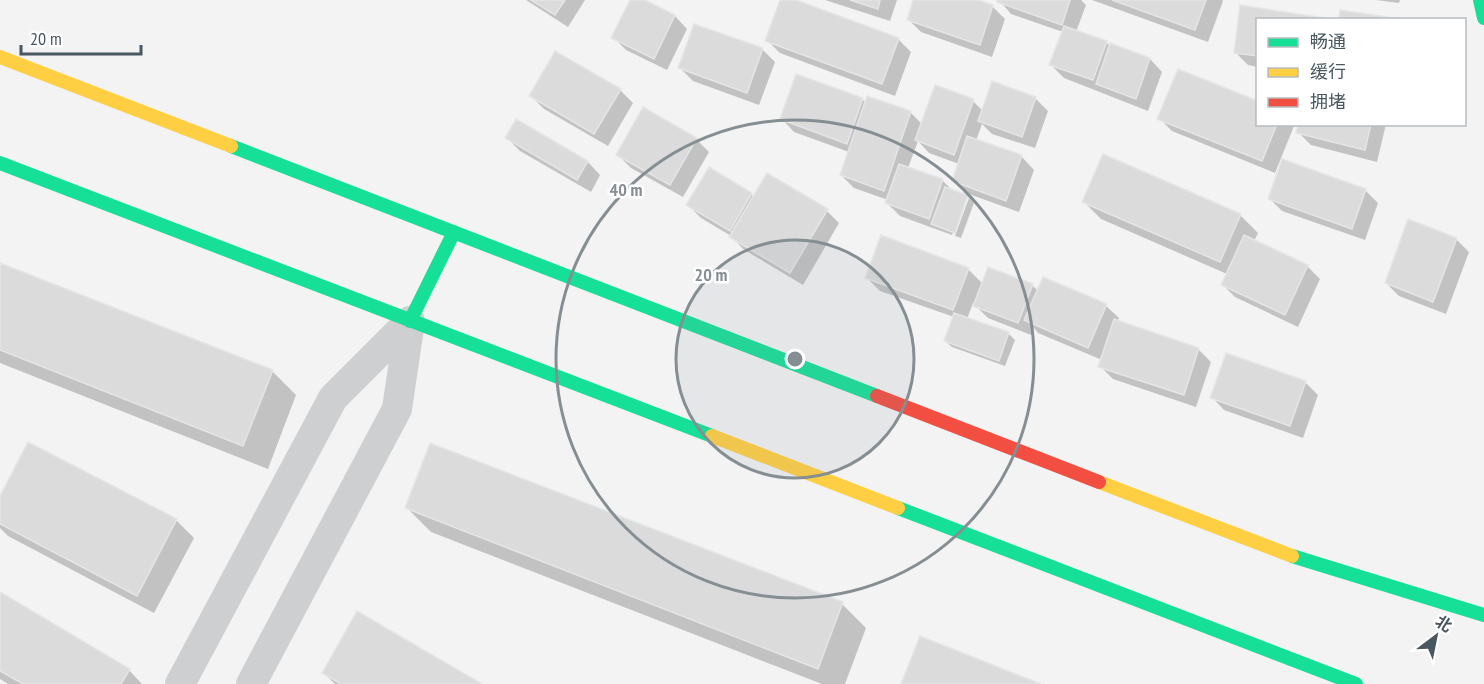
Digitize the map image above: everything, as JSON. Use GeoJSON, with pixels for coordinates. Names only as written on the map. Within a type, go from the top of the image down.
{"type":"FeatureCollection","features":[{"type":"Feature","properties":{"kind":"main road"},"geometry":{"type":"LineString","coordinates":[[1480,0],[1484,18]]}},
{"type":"Feature","properties":{"kind":"main road"},"geometry":{"type":"LineString","coordinates":[[0,57],[1287,555],[1484,615]]}},
{"type":"Feature","properties":{"kind":"main road"},"geometry":{"type":"LineString","coordinates":[[0,163],[1356,684]]}},
{"type":"Feature","properties":{"kind":"main road"},"geometry":{"type":"LineString","coordinates":[[410,321],[454,232]]}},
{"type":"Feature","properties":{"kind":"street"},"geometry":{"type":"LineString","coordinates":[[180,684],[333,398],[410,321]]}},
{"type":"Feature","properties":{"kind":"street"},"geometry":{"type":"LineString","coordinates":[[251,684],[397,409],[410,321]]}},
{"type":"Feature","properties":{"kind":"building"},"geometry":{"type":"Polygon","coordinates":[[[531,0],[565,0],[555,15],[531,0]]]}},
{"type":"Feature","properties":{"kind":"building"},"geometry":{"type":"Polygon","coordinates":[[[630,0],[645,0],[675,15],[654,59],[611,38],[630,0]]]}},
{"type":"Feature","properties":{"kind":"building"},"geometry":{"type":"Polygon","coordinates":[[[780,0],[796,0],[899,38],[882,84],[765,41],[780,0]]]}},
{"type":"Feature","properties":{"kind":"building"},"geometry":{"type":"Polygon","coordinates":[[[850,0],[880,0],[878,9],[850,0]]]}},
{"type":"Feature","properties":{"kind":"building"},"geometry":{"type":"Polygon","coordinates":[[[913,0],[978,0],[993,5],[980,45],[907,20],[913,0]]]}},
{"type":"Feature","properties":{"kind":"building"},"geometry":{"type":"Polygon","coordinates":[[[997,0],[1070,0],[1062,25],[997,2],[997,0]]]}},
{"type":"Feature","properties":{"kind":"building"},"geometry":{"type":"Polygon","coordinates":[[[1112,0],[1206,0],[1195,30],[1112,0]]]}},
{"type":"Feature","properties":{"kind":"building"},"geometry":{"type":"Polygon","coordinates":[[[1240,5],[1324,18],[1256,18],[1256,56],[1234,53],[1240,5]]]}},
{"type":"Feature","properties":{"kind":"building"},"geometry":{"type":"Polygon","coordinates":[[[1340,10],[1393,18],[1339,18],[1340,10]]]}},
{"type":"Feature","properties":{"kind":"building"},"geometry":{"type":"Polygon","coordinates":[[[694,24],[763,48],[747,93],[678,68],[694,24]]]}},
{"type":"Feature","properties":{"kind":"building"},"geometry":{"type":"Polygon","coordinates":[[[1064,26],[1107,41],[1093,80],[1049,65],[1064,26]]]}},
{"type":"Feature","properties":{"kind":"building"},"geometry":{"type":"Polygon","coordinates":[[[1110,43],[1150,58],[1136,99],[1096,84],[1110,43]]]}},
{"type":"Feature","properties":{"kind":"building"},"geometry":{"type":"Polygon","coordinates":[[[555,51],[621,89],[594,134],[529,96],[555,51]]]}},
{"type":"Feature","properties":{"kind":"building"},"geometry":{"type":"Polygon","coordinates":[[[1178,69],[1256,100],[1256,126],[1276,126],[1262,161],[1157,119],[1178,69]]]}},
{"type":"Feature","properties":{"kind":"building"},"geometry":{"type":"Polygon","coordinates":[[[796,74],[863,98],[847,144],[780,119],[796,74]]]}},
{"type":"Feature","properties":{"kind":"building"},"geometry":{"type":"Polygon","coordinates":[[[992,81],[1036,97],[1022,137],[978,121],[992,81]]]}},
{"type":"Feature","properties":{"kind":"building"},"geometry":{"type":"Polygon","coordinates":[[[935,85],[974,99],[954,155],[915,140],[935,85]]]}},
{"type":"Feature","properties":{"kind":"building"},"geometry":{"type":"Polygon","coordinates":[[[867,96],[911,111],[884,191],[840,175],[867,96]]]}},
{"type":"Feature","properties":{"kind":"building"},"geometry":{"type":"Polygon","coordinates":[[[643,107],[697,138],[670,185],[616,155],[643,107]]]}},
{"type":"Feature","properties":{"kind":"building"},"geometry":{"type":"Polygon","coordinates":[[[516,119],[588,161],[577,180],[505,138],[516,119]]]}},
{"type":"Feature","properties":{"kind":"building"},"geometry":{"type":"Polygon","coordinates":[[[1298,126],[1371,126],[1365,150],[1296,133],[1298,126]]]}},
{"type":"Feature","properties":{"kind":"building"},"geometry":{"type":"Polygon","coordinates":[[[967,136],[1022,155],[1006,201],[952,181],[967,136]]]}},
{"type":"Feature","properties":{"kind":"building"},"geometry":{"type":"Polygon","coordinates":[[[1103,154],[1241,214],[1220,262],[1082,202],[1103,154]]]}},
{"type":"Feature","properties":{"kind":"building"},"geometry":{"type":"Polygon","coordinates":[[[1282,159],[1366,189],[1352,229],[1268,199],[1282,159]]]}},
{"type":"Feature","properties":{"kind":"building"},"geometry":{"type":"Polygon","coordinates":[[[899,164],[943,179],[929,219],[885,203],[899,164]]]}},
{"type":"Feature","properties":{"kind":"building"},"geometry":{"type":"Polygon","coordinates":[[[709,167],[752,193],[730,231],[686,205],[709,167]]]}},
{"type":"Feature","properties":{"kind":"building"},"geometry":{"type":"Polygon","coordinates":[[[767,173],[828,209],[790,273],[729,237],[767,173]]]}},
{"type":"Feature","properties":{"kind":"building"},"geometry":{"type":"Polygon","coordinates":[[[945,187],[968,195],[955,233],[931,224],[945,187]]]}},
{"type":"Feature","properties":{"kind":"building"},"geometry":{"type":"Polygon","coordinates":[[[1408,219],[1457,238],[1433,302],[1385,283],[1408,219]]]}},
{"type":"Feature","properties":{"kind":"building"},"geometry":{"type":"Polygon","coordinates":[[[881,235],[969,268],[953,310],[865,278],[881,235]]]}},
{"type":"Feature","properties":{"kind":"building"},"geometry":{"type":"Polygon","coordinates":[[[1244,235],[1308,265],[1285,315],[1221,285],[1244,235]]]}},
{"type":"Feature","properties":{"kind":"building"},"geometry":{"type":"Polygon","coordinates":[[[0,263],[273,370],[243,446],[0,350],[0,263]]]}},
{"type":"Feature","properties":{"kind":"building"},"geometry":{"type":"Polygon","coordinates":[[[988,267],[1033,284],[1018,323],[973,306],[988,267]]]}},
{"type":"Feature","properties":{"kind":"building"},"geometry":{"type":"Polygon","coordinates":[[[1043,277],[1107,304],[1088,348],[1024,320],[1043,277]]]}},
{"type":"Feature","properties":{"kind":"building"},"geometry":{"type":"Polygon","coordinates":[[[954,313],[1009,332],[999,361],[944,341],[954,313]]]}},
{"type":"Feature","properties":{"kind":"building"},"geometry":{"type":"Polygon","coordinates":[[[1114,319],[1199,348],[1184,395],[1098,367],[1114,319]]]}},
{"type":"Feature","properties":{"kind":"building"},"geometry":{"type":"Polygon","coordinates":[[[1226,353],[1306,381],[1290,426],[1210,398],[1226,353]]]}},
{"type":"Feature","properties":{"kind":"building"},"geometry":{"type":"Polygon","coordinates":[[[28,442],[177,519],[137,596],[0,524],[0,496],[28,442]]]}},
{"type":"Feature","properties":{"kind":"building"},"geometry":{"type":"Polygon","coordinates":[[[430,443],[843,602],[818,669],[405,508],[430,443]]]}},
{"type":"Feature","properties":{"kind":"building"},"geometry":{"type":"Polygon","coordinates":[[[0,592],[130,669],[121,684],[23,684],[0,671],[0,592]]]}},
{"type":"Feature","properties":{"kind":"building"},"geometry":{"type":"Polygon","coordinates":[[[357,611],[482,684],[341,684],[322,673],[357,611]]]}},
{"type":"Feature","properties":{"kind":"building"},"geometry":{"type":"Polygon","coordinates":[[[920,636],[1041,684],[901,684],[920,636]]]}},
{"type":"Feature","properties":{"kind":"traffic: fast"},"geometry":{"type":"LineString","coordinates":[[1480,0],[1484,18]]}},
{"type":"Feature","properties":{"kind":"traffic: fast"},"geometry":{"type":"LineString","coordinates":[[231,146],[877,396]]}},
{"type":"Feature","properties":{"kind":"traffic: fast"},"geometry":{"type":"LineString","coordinates":[[0,163],[712,436]]}},
{"type":"Feature","properties":{"kind":"traffic: fast"},"geometry":{"type":"LineString","coordinates":[[410,321],[454,232]]}},
{"type":"Feature","properties":{"kind":"traffic: fast"},"geometry":{"type":"LineString","coordinates":[[898,508],[1356,684]]}},
{"type":"Feature","properties":{"kind":"traffic: fast"},"geometry":{"type":"LineString","coordinates":[[1292,556],[1484,615]]}},
{"type":"Feature","properties":{"kind":"traffic: slow"},"geometry":{"type":"LineString","coordinates":[[0,57],[231,146]]}},
{"type":"Feature","properties":{"kind":"traffic: slow"},"geometry":{"type":"LineString","coordinates":[[712,436],[898,508]]}},
{"type":"Feature","properties":{"kind":"traffic: slow"},"geometry":{"type":"LineString","coordinates":[[1099,482],[1292,556]]}},
{"type":"Feature","properties":{"kind":"traffic: jam"},"geometry":{"type":"LineString","coordinates":[[877,396],[1099,482]]}}]}
